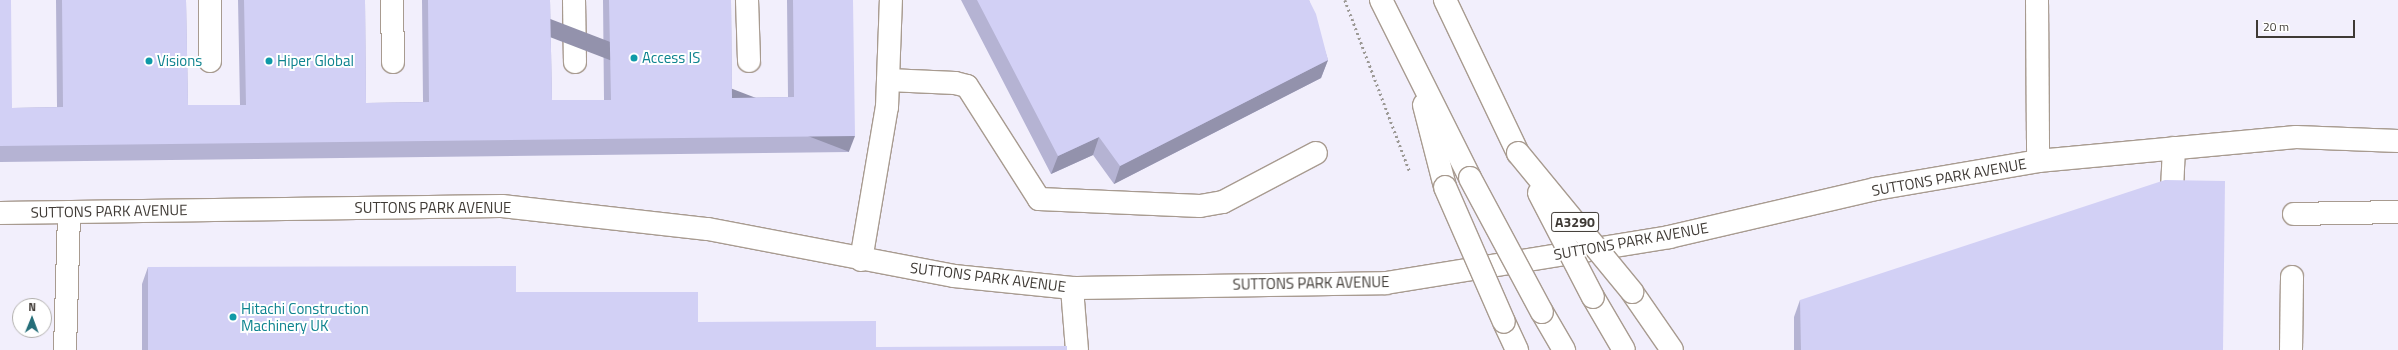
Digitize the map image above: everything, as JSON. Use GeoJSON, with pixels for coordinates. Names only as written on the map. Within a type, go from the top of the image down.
{"type":"FeatureCollection","features":[{"type":"Feature","properties":{"kind":"street"},"geometry":{"type":"LineString","coordinates":[[210,0],[210,61]]}},
{"type":"Feature","properties":{"kind":"street"},"geometry":{"type":"LineString","coordinates":[[392,0],[394,62]]}},
{"type":"Feature","properties":{"kind":"street"},"geometry":{"type":"LineString","coordinates":[[574,0],[575,62]]}},
{"type":"Feature","properties":{"kind":"street"},"geometry":{"type":"LineString","coordinates":[[747,0],[749,61]]}},
{"type":"Feature","properties":{"kind":"street"},"geometry":{"type":"LineString","coordinates":[[861,260],[887,107],[891,0]]}},
{"type":"Feature","properties":{"kind":"street"},"geometry":{"type":"LineString","coordinates":[[1381,0],[1470,178],[1564,350]]}},
{"type":"Feature","properties":{"kind":"street","name":"A3290"},"geometry":{"type":"LineString","coordinates":[[1445,0],[1518,153],[1593,297],[1624,350]]}},
{"type":"Feature","properties":{"kind":"street"},"geometry":{"type":"LineString","coordinates":[[2037,0],[2038,161]]}},
{"type":"Feature","properties":{"kind":"street"},"geometry":{"type":"LineString","coordinates":[[1412,60],[1445,188],[1517,350]]}},
{"type":"Feature","properties":{"kind":"street"},"geometry":{"type":"LineString","coordinates":[[888,80],[955,83],[966,86],[1039,199],[1200,206],[1223,202],[1316,153]]}},
{"type":"Feature","properties":{"kind":"street","name":"SUTTONS PARK AVENUE"},"geometry":{"type":"LineString","coordinates":[[0,213],[502,206],[708,228],[861,260],[954,276],[1072,288],[1386,283],[1669,236],[1876,189],[2038,161],[2296,137],[2398,141]]}},
{"type":"Feature","properties":{"kind":"street"},"geometry":{"type":"LineString","coordinates":[[2150,222],[2158,219],[2181,222],[2177,230],[2174,148]]}},
{"type":"Feature","properties":{"kind":"street","name":"A3290"},"geometry":{"type":"LineString","coordinates":[[1518,153],[1632,292],[1672,350]]}},
{"type":"Feature","properties":{"kind":"street"},"geometry":{"type":"LineString","coordinates":[[65,350],[69,212]]}},
{"type":"Feature","properties":{"kind":"street"},"geometry":{"type":"LineString","coordinates":[[2294,214],[2398,212]]}},
{"type":"Feature","properties":{"kind":"street"},"geometry":{"type":"LineString","coordinates":[[2291,350],[2292,277]]}},
{"type":"Feature","properties":{"kind":"street"},"geometry":{"type":"LineString","coordinates":[[1072,288],[1077,350]]}},
{"type":"Feature","properties":{"kind":"path"},"geometry":{"type":"LineString","coordinates":[[1345,0],[1411,176]]}},
{"type":"Feature","properties":{"kind":"shaded area"},"geometry":{"type":"Polygon","coordinates":[[[0,0],[2398,0],[2398,350],[0,350],[0,0]]]}},
{"type":"Feature","properties":{"kind":"building"},"geometry":{"type":"Polygon","coordinates":[[[0,0],[11,0],[12,108],[63,107],[62,0],[186,0],[188,105],[246,105],[244,0],[365,0],[366,103],[429,102],[428,0],[550,0],[552,100],[611,100],[609,0],[731,0],[732,98],[794,97],[793,0],[853,0],[855,136],[0,146],[0,0]]]}},
{"type":"Feature","properties":{"kind":"building"},"geometry":{"type":"Polygon","coordinates":[[[977,0],[1309,0],[1316,14],[1328,60],[1120,166],[1099,137],[1058,156],[977,0]]]}},
{"type":"Feature","properties":{"kind":"building"},"geometry":{"type":"Polygon","coordinates":[[[2165,180],[2225,181],[2223,350],[1801,350],[1800,300],[2165,180]]]}},
{"type":"Feature","properties":{"kind":"building"},"geometry":{"type":"Polygon","coordinates":[[[516,266],[516,292],[698,292],[698,322],[876,321],[876,347],[1067,346],[1067,350],[148,350],[148,267],[516,266]]]}},
{"type":"Feature","properties":{"kind":"place","name":"Access IS"},"geometry":{"type":"Point","coordinates":[634,58]}},
{"type":"Feature","properties":{"kind":"place","name":"Visions"},"geometry":{"type":"Point","coordinates":[149,61]}},
{"type":"Feature","properties":{"kind":"place","name":"Hiper Global"},"geometry":{"type":"Point","coordinates":[269,61]}},
{"type":"Feature","properties":{"kind":"place","name":"Hitachi Construction Machinery UK"},"geometry":{"type":"Point","coordinates":[233,317]}}]}
